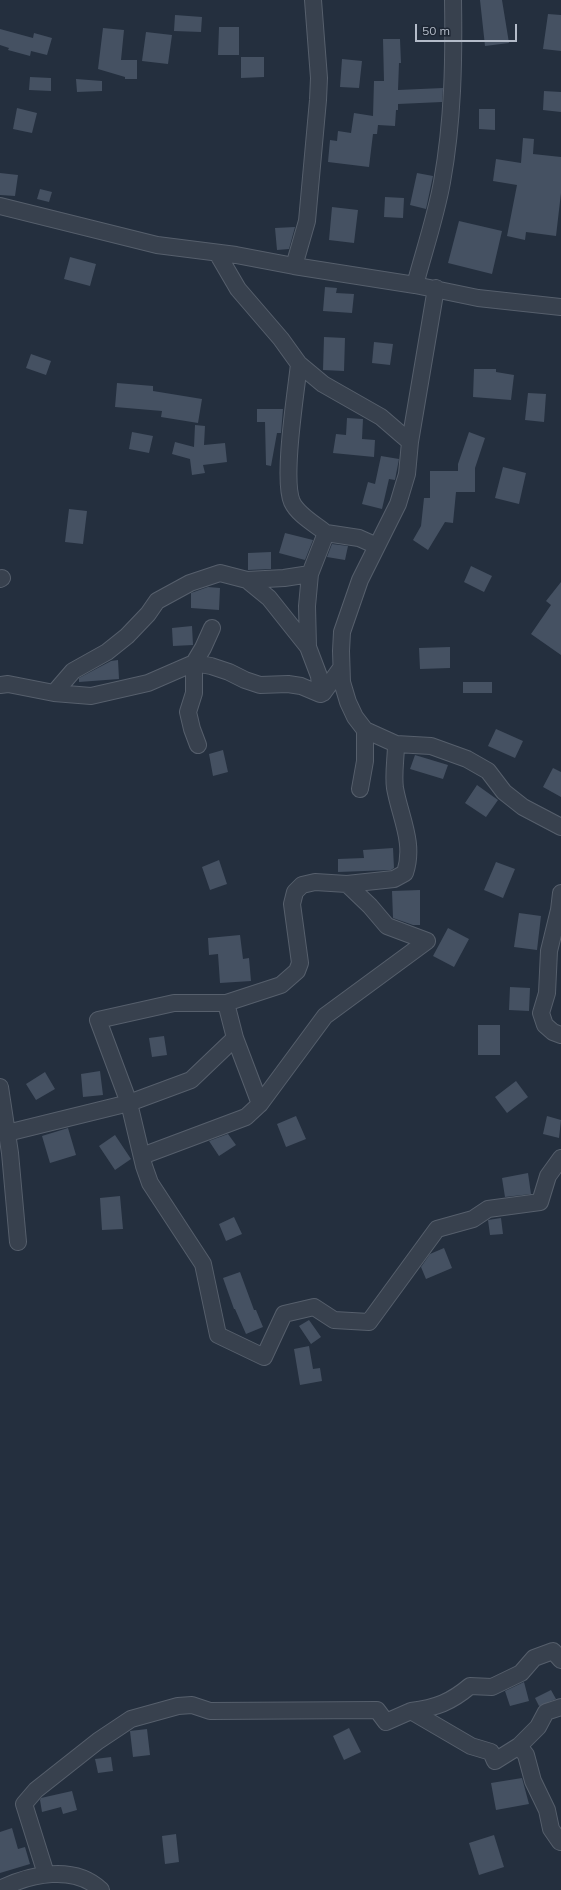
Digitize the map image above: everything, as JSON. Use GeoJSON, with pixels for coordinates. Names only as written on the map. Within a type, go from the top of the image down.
{"type":"FeatureCollection","features":[{"type":"Feature","properties":{"kind":"street"},"geometry":{"type":"LineString","coordinates":[[294,266],[308,221],[318,100],[319,78],[314,0]]}},
{"type":"Feature","properties":{"kind":"street"},"geometry":{"type":"LineString","coordinates":[[415,285],[442,184],[450,132],[454,66],[453,0]]}},
{"type":"Feature","properties":{"kind":"street"},"geometry":{"type":"LineString","coordinates":[[0,206],[157,245],[217,253],[436,288],[478,298],[561,306]]}},
{"type":"Feature","properties":{"kind":"street"},"geometry":{"type":"LineString","coordinates":[[217,253],[238,289],[281,339],[299,364],[324,384],[381,418],[410,442]]}},
{"type":"Feature","properties":{"kind":"street"},"geometry":{"type":"LineString","coordinates":[[436,288],[410,442],[407,474],[398,504],[360,580],[342,632],[342,682],[348,702],[355,717],[365,730],[396,744],[430,746],[467,759],[488,771],[504,792],[523,807],[561,827]]}},
{"type":"Feature","properties":{"kind":"street"},"geometry":{"type":"LineString","coordinates":[[299,364],[288,488],[292,503],[305,517],[326,533],[359,538],[377,546]]}},
{"type":"Feature","properties":{"kind":"street"},"geometry":{"type":"LineString","coordinates":[[321,694],[316,667],[311,659],[308,647],[307,606],[310,574],[326,533]]}},
{"type":"Feature","properties":{"kind":"street"},"geometry":{"type":"LineString","coordinates":[[54,693],[73,671],[107,652],[127,636],[148,614],[157,601],[190,583],[220,573],[247,580],[284,578],[310,574]]}},
{"type":"Feature","properties":{"kind":"street"},"geometry":{"type":"LineString","coordinates":[[247,580],[269,598],[308,647]]}},
{"type":"Feature","properties":{"kind":"street"},"geometry":{"type":"LineString","coordinates":[[198,745],[192,730],[188,712],[194,693],[194,663],[212,628]]}},
{"type":"Feature","properties":{"kind":"street"},"geometry":{"type":"LineString","coordinates":[[0,685],[8,684],[54,693],[91,696],[148,683],[194,663],[211,666],[229,672],[244,680],[260,685],[288,684],[301,686],[321,694]]}},
{"type":"Feature","properties":{"kind":"street"},"geometry":{"type":"LineString","coordinates":[[321,694],[341,668]]}},
{"type":"Feature","properties":{"kind":"street"},"geometry":{"type":"LineString","coordinates":[[360,788],[365,761],[365,730]]}},
{"type":"Feature","properties":{"kind":"street"},"geometry":{"type":"LineString","coordinates":[[396,744],[395,786],[409,846],[409,861],[405,873],[394,879],[347,884],[315,882],[302,885],[295,892],[292,904],[300,963],[297,971],[281,985],[226,1003],[174,1003],[98,1020],[129,1103],[150,1183],[203,1264],[218,1335],[264,1357],[284,1314],[314,1307],[334,1320],[370,1322],[437,1229],[473,1219],[488,1209],[540,1202],[548,1176],[561,1158]]}},
{"type":"Feature","properties":{"kind":"street"},"geometry":{"type":"LineString","coordinates":[[142,1156],[246,1117],[260,1104],[325,1016],[427,941],[387,926],[370,906],[347,884]]}},
{"type":"Feature","properties":{"kind":"street"},"geometry":{"type":"LineString","coordinates":[[561,893],[560,910],[549,950],[547,993],[540,1013],[545,1025],[561,1035]]}},
{"type":"Feature","properties":{"kind":"street"},"geometry":{"type":"LineString","coordinates":[[226,1003],[234,1038],[260,1104]]}},
{"type":"Feature","properties":{"kind":"street"},"geometry":{"type":"LineString","coordinates":[[7,1134],[129,1103],[192,1080],[234,1038]]}},
{"type":"Feature","properties":{"kind":"street"},"geometry":{"type":"LineString","coordinates":[[0,1087],[7,1134],[18,1242]]}},
{"type":"Feature","properties":{"kind":"street"},"geometry":{"type":"LineString","coordinates":[[46,1874],[24,1804],[36,1790],[98,1741],[131,1719],[178,1706],[192,1705],[210,1711],[376,1710],[386,1722],[411,1711],[431,1709],[456,1698],[470,1686],[492,1687],[521,1672],[534,1658],[553,1651],[561,1660]]}},
{"type":"Feature","properties":{"kind":"street"},"geometry":{"type":"LineString","coordinates":[[411,1711],[471,1746],[491,1752],[494,1761],[519,1746],[538,1727],[546,1712],[561,1707]]}},
{"type":"Feature","properties":{"kind":"street"},"geometry":{"type":"LineString","coordinates":[[519,1746],[526,1755],[533,1781],[547,1810],[551,1829],[560,1842]]}},
{"type":"Feature","properties":{"kind":"street"},"geometry":{"type":"LineString","coordinates":[[0,1889],[11,1884],[46,1874],[73,1875],[96,1885],[101,1890]]}},
{"type":"Feature","properties":{"kind":"building"},"geometry":{"type":"Polygon","coordinates":[[[480,0],[502,0],[509,43],[485,46],[480,0]]]}},
{"type":"Feature","properties":{"kind":"building"},"geometry":{"type":"Polygon","coordinates":[[[548,14],[561,15],[561,51],[543,49],[548,14]]]}},
{"type":"Feature","properties":{"kind":"building"},"geometry":{"type":"Polygon","coordinates":[[[175,15],[202,17],[201,32],[174,31],[175,15]]]}},
{"type":"Feature","properties":{"kind":"building"},"geometry":{"type":"Polygon","coordinates":[[[219,27],[239,27],[239,55],[218,55],[219,27]]]}},
{"type":"Feature","properties":{"kind":"building"},"geometry":{"type":"Polygon","coordinates":[[[103,28],[124,30],[121,60],[137,60],[137,79],[125,79],[125,77],[98,69],[103,28]]]}},
{"type":"Feature","properties":{"kind":"building"},"geometry":{"type":"Polygon","coordinates":[[[0,29],[33,38],[34,33],[52,38],[47,55],[31,51],[30,56],[8,50],[9,48],[0,45],[0,29]]]}},
{"type":"Feature","properties":{"kind":"building"},"geometry":{"type":"Polygon","coordinates":[[[146,32],[172,35],[168,64],[142,61],[146,32]]]}},
{"type":"Feature","properties":{"kind":"building"},"geometry":{"type":"Polygon","coordinates":[[[383,39],[400,39],[401,63],[399,63],[398,90],[443,88],[442,102],[398,104],[395,126],[378,125],[377,134],[373,134],[369,167],[328,162],[330,140],[337,141],[338,131],[351,133],[354,113],[373,116],[374,81],[384,81],[383,39]]]}},
{"type":"Feature","properties":{"kind":"building"},"geometry":{"type":"Polygon","coordinates":[[[241,57],[264,57],[264,77],[241,78],[241,57]]]}},
{"type":"Feature","properties":{"kind":"building"},"geometry":{"type":"Polygon","coordinates":[[[342,59],[362,61],[359,88],[340,87],[342,59]]]}},
{"type":"Feature","properties":{"kind":"building"},"geometry":{"type":"Polygon","coordinates":[[[30,77],[51,78],[51,91],[29,90],[30,77]]]}},
{"type":"Feature","properties":{"kind":"building"},"geometry":{"type":"Polygon","coordinates":[[[76,79],[102,81],[102,91],[77,92],[76,79]]]}},
{"type":"Feature","properties":{"kind":"building"},"geometry":{"type":"Polygon","coordinates":[[[544,91],[561,92],[561,112],[543,110],[544,91]]]}},
{"type":"Feature","properties":{"kind":"building"},"geometry":{"type":"Polygon","coordinates":[[[17,108],[37,113],[32,133],[13,129],[17,108]]]}},
{"type":"Feature","properties":{"kind":"building"},"geometry":{"type":"Polygon","coordinates":[[[479,109],[495,109],[495,130],[479,129],[479,109]]]}},
{"type":"Feature","properties":{"kind":"building"},"geometry":{"type":"Polygon","coordinates":[[[523,138],[534,139],[533,154],[561,157],[561,193],[556,236],[526,232],[525,240],[507,236],[517,185],[493,181],[496,159],[521,163],[523,138]]]}},
{"type":"Feature","properties":{"kind":"building"},"geometry":{"type":"Polygon","coordinates":[[[0,173],[18,175],[15,196],[0,195],[0,173]]]}},
{"type":"Feature","properties":{"kind":"building"},"geometry":{"type":"Polygon","coordinates":[[[417,173],[433,176],[426,209],[410,205],[417,173]]]}},
{"type":"Feature","properties":{"kind":"building"},"geometry":{"type":"Polygon","coordinates":[[[40,189],[52,192],[49,202],[37,199],[40,189]]]}},
{"type":"Feature","properties":{"kind":"building"},"geometry":{"type":"Polygon","coordinates":[[[385,197],[404,198],[403,218],[384,217],[385,197]]]}},
{"type":"Feature","properties":{"kind":"building"},"geometry":{"type":"Polygon","coordinates":[[[332,207],[358,210],[354,243],[329,240],[332,207]]]}},
{"type":"Feature","properties":{"kind":"building"},"geometry":{"type":"Polygon","coordinates":[[[459,221],[502,231],[492,274],[448,263],[459,221]]]}},
{"type":"Feature","properties":{"kind":"building"},"geometry":{"type":"Polygon","coordinates":[[[295,227],[289,249],[277,250],[275,228],[295,227]]]}},
{"type":"Feature","properties":{"kind":"building"},"geometry":{"type":"Polygon","coordinates":[[[70,257],[96,264],[90,286],[64,279],[70,257]]]}},
{"type":"Feature","properties":{"kind":"building"},"geometry":{"type":"Polygon","coordinates":[[[325,287],[337,288],[336,293],[354,294],[352,313],[323,311],[325,287]]]}},
{"type":"Feature","properties":{"kind":"building"},"geometry":{"type":"Polygon","coordinates":[[[324,337],[345,338],[344,371],[323,370],[324,337]]]}},
{"type":"Feature","properties":{"kind":"building"},"geometry":{"type":"Polygon","coordinates":[[[374,342],[393,344],[390,365],[372,363],[374,342]]]}},
{"type":"Feature","properties":{"kind":"building"},"geometry":{"type":"Polygon","coordinates":[[[31,354],[51,361],[46,375],[26,368],[31,354]]]}},
{"type":"Feature","properties":{"kind":"building"},"geometry":{"type":"Polygon","coordinates":[[[474,369],[496,369],[496,372],[514,375],[511,400],[473,397],[474,369]]]}},
{"type":"Feature","properties":{"kind":"building"},"geometry":{"type":"Polygon","coordinates":[[[117,383],[153,386],[153,391],[202,399],[198,423],[161,417],[162,411],[115,407],[117,383]]]}},
{"type":"Feature","properties":{"kind":"building"},"geometry":{"type":"Polygon","coordinates":[[[528,393],[546,394],[544,422],[525,420],[528,393]]]}},
{"type":"Feature","properties":{"kind":"building"},"geometry":{"type":"Polygon","coordinates":[[[257,409],[283,409],[281,433],[277,433],[271,466],[266,465],[265,422],[257,422],[257,409]]]}},
{"type":"Feature","properties":{"kind":"building"},"geometry":{"type":"Polygon","coordinates":[[[347,418],[363,419],[362,439],[375,440],[374,457],[333,453],[336,434],[346,435],[347,418]]]}},
{"type":"Feature","properties":{"kind":"building"},"geometry":{"type":"Polygon","coordinates":[[[195,425],[205,426],[204,445],[225,443],[227,462],[203,465],[205,473],[192,475],[190,459],[172,454],[175,442],[194,447],[195,425]]]}},
{"type":"Feature","properties":{"kind":"building"},"geometry":{"type":"Polygon","coordinates":[[[132,432],[153,436],[149,453],[129,449],[132,432]]]}},
{"type":"Feature","properties":{"kind":"building"},"geometry":{"type":"Polygon","coordinates":[[[469,432],[485,438],[475,468],[475,492],[456,492],[453,523],[445,522],[428,550],[413,540],[421,526],[424,498],[430,498],[430,471],[458,471],[458,464],[469,432]]]}},
{"type":"Feature","properties":{"kind":"building"},"geometry":{"type":"Polygon","coordinates":[[[381,456],[399,459],[395,480],[389,479],[382,509],[362,504],[368,482],[375,484],[381,456]]]}},
{"type":"Feature","properties":{"kind":"building"},"geometry":{"type":"Polygon","coordinates":[[[503,467],[526,473],[519,504],[495,498],[503,467]]]}},
{"type":"Feature","properties":{"kind":"building"},"geometry":{"type":"Polygon","coordinates":[[[69,509],[87,511],[83,544],[65,542],[69,509]]]}},
{"type":"Feature","properties":{"kind":"building"},"geometry":{"type":"Polygon","coordinates":[[[285,533],[313,540],[305,560],[279,553],[285,533]]]}},
{"type":"Feature","properties":{"kind":"building"},"geometry":{"type":"Polygon","coordinates":[[[332,544],[348,546],[345,560],[327,557],[332,544]]]}},
{"type":"Feature","properties":{"kind":"building"},"geometry":{"type":"Polygon","coordinates":[[[271,552],[271,569],[248,570],[248,553],[271,552]]]}},
{"type":"Feature","properties":{"kind":"building"},"geometry":{"type":"Polygon","coordinates":[[[471,566],[492,576],[484,592],[464,582],[471,566]]]}},
{"type":"Feature","properties":{"kind":"building"},"geometry":{"type":"Polygon","coordinates":[[[561,582],[561,655],[531,634],[551,605],[546,601],[561,582]]]}},
{"type":"Feature","properties":{"kind":"building"},"geometry":{"type":"Polygon","coordinates":[[[208,587],[220,588],[219,610],[191,608],[191,593],[208,587]]]}},
{"type":"Feature","properties":{"kind":"building"},"geometry":{"type":"Polygon","coordinates":[[[192,626],[193,645],[173,646],[172,628],[192,626]]]}},
{"type":"Feature","properties":{"kind":"building"},"geometry":{"type":"Polygon","coordinates":[[[450,647],[450,668],[420,669],[419,648],[450,647]]]}},
{"type":"Feature","properties":{"kind":"building"},"geometry":{"type":"Polygon","coordinates":[[[118,660],[119,679],[79,682],[79,678],[111,661],[118,660]]]}},
{"type":"Feature","properties":{"kind":"building"},"geometry":{"type":"Polygon","coordinates":[[[463,682],[492,682],[492,693],[463,693],[463,682]]]}},
{"type":"Feature","properties":{"kind":"building"},"geometry":{"type":"Polygon","coordinates":[[[496,729],[523,741],[515,758],[488,746],[496,729]]]}},
{"type":"Feature","properties":{"kind":"building"},"geometry":{"type":"Polygon","coordinates":[[[223,750],[228,772],[213,776],[209,754],[223,750]]]}},
{"type":"Feature","properties":{"kind":"building"},"geometry":{"type":"Polygon","coordinates":[[[415,755],[448,765],[443,779],[410,769],[415,755]]]}},
{"type":"Feature","properties":{"kind":"building"},"geometry":{"type":"Polygon","coordinates":[[[553,768],[561,772],[561,797],[543,787],[553,768]]]}},
{"type":"Feature","properties":{"kind":"building"},"geometry":{"type":"Polygon","coordinates":[[[477,785],[498,800],[486,817],[465,803],[477,785]]]}},
{"type":"Feature","properties":{"kind":"building"},"geometry":{"type":"Polygon","coordinates":[[[393,848],[394,868],[391,870],[338,872],[338,859],[364,858],[363,850],[393,848]]]}},
{"type":"Feature","properties":{"kind":"building"},"geometry":{"type":"Polygon","coordinates":[[[219,860],[227,884],[210,890],[202,867],[219,860]]]}},
{"type":"Feature","properties":{"kind":"building"},"geometry":{"type":"Polygon","coordinates":[[[496,862],[515,869],[503,898],[484,890],[496,862]]]}},
{"type":"Feature","properties":{"kind":"building"},"geometry":{"type":"Polygon","coordinates":[[[420,890],[420,925],[413,925],[393,918],[392,891],[420,890]]]}},
{"type":"Feature","properties":{"kind":"building"},"geometry":{"type":"Polygon","coordinates":[[[519,913],[541,916],[537,950],[514,947],[519,913]]]}},
{"type":"Feature","properties":{"kind":"building"},"geometry":{"type":"Polygon","coordinates":[[[448,928],[469,939],[454,967],[433,956],[448,928]]]}},
{"type":"Feature","properties":{"kind":"building"},"geometry":{"type":"Polygon","coordinates":[[[240,935],[243,959],[249,958],[251,981],[220,983],[218,954],[209,955],[208,938],[240,935]]]}},
{"type":"Feature","properties":{"kind":"building"},"geometry":{"type":"Polygon","coordinates":[[[510,987],[530,988],[529,1011],[509,1010],[510,987]]]}},
{"type":"Feature","properties":{"kind":"building"},"geometry":{"type":"Polygon","coordinates":[[[478,1025],[500,1025],[500,1055],[478,1055],[478,1025]]]}},
{"type":"Feature","properties":{"kind":"building"},"geometry":{"type":"Polygon","coordinates":[[[164,1036],[167,1055],[152,1057],[149,1038],[164,1036]]]}},
{"type":"Feature","properties":{"kind":"building"},"geometry":{"type":"Polygon","coordinates":[[[100,1071],[103,1095],[83,1097],[81,1074],[100,1071]]]}},
{"type":"Feature","properties":{"kind":"building"},"geometry":{"type":"Polygon","coordinates":[[[45,1072],[55,1089],[36,1100],[26,1084],[45,1072]]]}},
{"type":"Feature","properties":{"kind":"building"},"geometry":{"type":"Polygon","coordinates":[[[516,1081],[528,1097],[507,1113],[495,1097],[516,1081]]]}},
{"type":"Feature","properties":{"kind":"building"},"geometry":{"type":"Polygon","coordinates":[[[296,1116],[306,1139],[286,1147],[277,1124],[296,1116]]]}},
{"type":"Feature","properties":{"kind":"building"},"geometry":{"type":"Polygon","coordinates":[[[547,1116],[561,1120],[559,1138],[543,1134],[547,1116]]]}},
{"type":"Feature","properties":{"kind":"building"},"geometry":{"type":"Polygon","coordinates":[[[68,1128],[76,1155],[50,1163],[42,1136],[68,1128]]]}},
{"type":"Feature","properties":{"kind":"building"},"geometry":{"type":"Polygon","coordinates":[[[228,1134],[236,1145],[219,1156],[209,1141],[228,1134]]]}},
{"type":"Feature","properties":{"kind":"building"},"geometry":{"type":"Polygon","coordinates":[[[115,1135],[131,1159],[115,1170],[99,1146],[115,1135]]]}},
{"type":"Feature","properties":{"kind":"building"},"geometry":{"type":"Polygon","coordinates":[[[528,1173],[531,1194],[505,1197],[502,1178],[528,1173]]]}},
{"type":"Feature","properties":{"kind":"building"},"geometry":{"type":"Polygon","coordinates":[[[120,1196],[123,1229],[102,1230],[100,1198],[120,1196]]]}},
{"type":"Feature","properties":{"kind":"building"},"geometry":{"type":"Polygon","coordinates":[[[234,1217],[242,1234],[226,1241],[219,1224],[234,1217]]]}},
{"type":"Feature","properties":{"kind":"building"},"geometry":{"type":"Polygon","coordinates":[[[501,1218],[503,1234],[490,1235],[488,1220],[501,1218]]]}},
{"type":"Feature","properties":{"kind":"building"},"geometry":{"type":"Polygon","coordinates":[[[444,1248],[452,1268],[426,1279],[421,1267],[430,1254],[444,1248]]]}},
{"type":"Feature","properties":{"kind":"building"},"geometry":{"type":"Polygon","coordinates":[[[240,1272],[254,1310],[256,1310],[263,1327],[246,1334],[234,1309],[223,1278],[240,1272]]]}},
{"type":"Feature","properties":{"kind":"building"},"geometry":{"type":"Polygon","coordinates":[[[309,1320],[321,1337],[311,1344],[299,1326],[309,1320]]]}},
{"type":"Feature","properties":{"kind":"building"},"geometry":{"type":"Polygon","coordinates":[[[309,1346],[313,1369],[320,1368],[322,1381],[300,1385],[294,1349],[309,1346]]]}},
{"type":"Feature","properties":{"kind":"building"},"geometry":{"type":"Polygon","coordinates":[[[524,1682],[529,1701],[510,1706],[505,1691],[524,1682]]]}},
{"type":"Feature","properties":{"kind":"building"},"geometry":{"type":"Polygon","coordinates":[[[551,1690],[556,1699],[539,1706],[535,1698],[551,1690]]]}},
{"type":"Feature","properties":{"kind":"building"},"geometry":{"type":"Polygon","coordinates":[[[349,1728],[361,1752],[344,1760],[333,1736],[349,1728]]]}},
{"type":"Feature","properties":{"kind":"building"},"geometry":{"type":"Polygon","coordinates":[[[147,1729],[150,1755],[133,1757],[130,1731],[147,1729]]]}},
{"type":"Feature","properties":{"kind":"building"},"geometry":{"type":"Polygon","coordinates":[[[111,1757],[113,1771],[98,1773],[95,1759],[111,1757]]]}},
{"type":"Feature","properties":{"kind":"building"},"geometry":{"type":"Polygon","coordinates":[[[522,1778],[529,1804],[496,1810],[491,1783],[522,1778]]]}},
{"type":"Feature","properties":{"kind":"building"},"geometry":{"type":"Polygon","coordinates":[[[72,1791],[77,1810],[63,1814],[61,1807],[42,1812],[41,1798],[72,1791]]]}},
{"type":"Feature","properties":{"kind":"building"},"geometry":{"type":"Polygon","coordinates":[[[12,1828],[18,1849],[25,1847],[30,1864],[0,1873],[0,1832],[12,1828]]]}},
{"type":"Feature","properties":{"kind":"building"},"geometry":{"type":"Polygon","coordinates":[[[176,1834],[179,1862],[165,1864],[162,1836],[176,1834]]]}},
{"type":"Feature","properties":{"kind":"building"},"geometry":{"type":"Polygon","coordinates":[[[494,1835],[504,1867],[479,1875],[469,1843],[494,1835]]]}}]}
